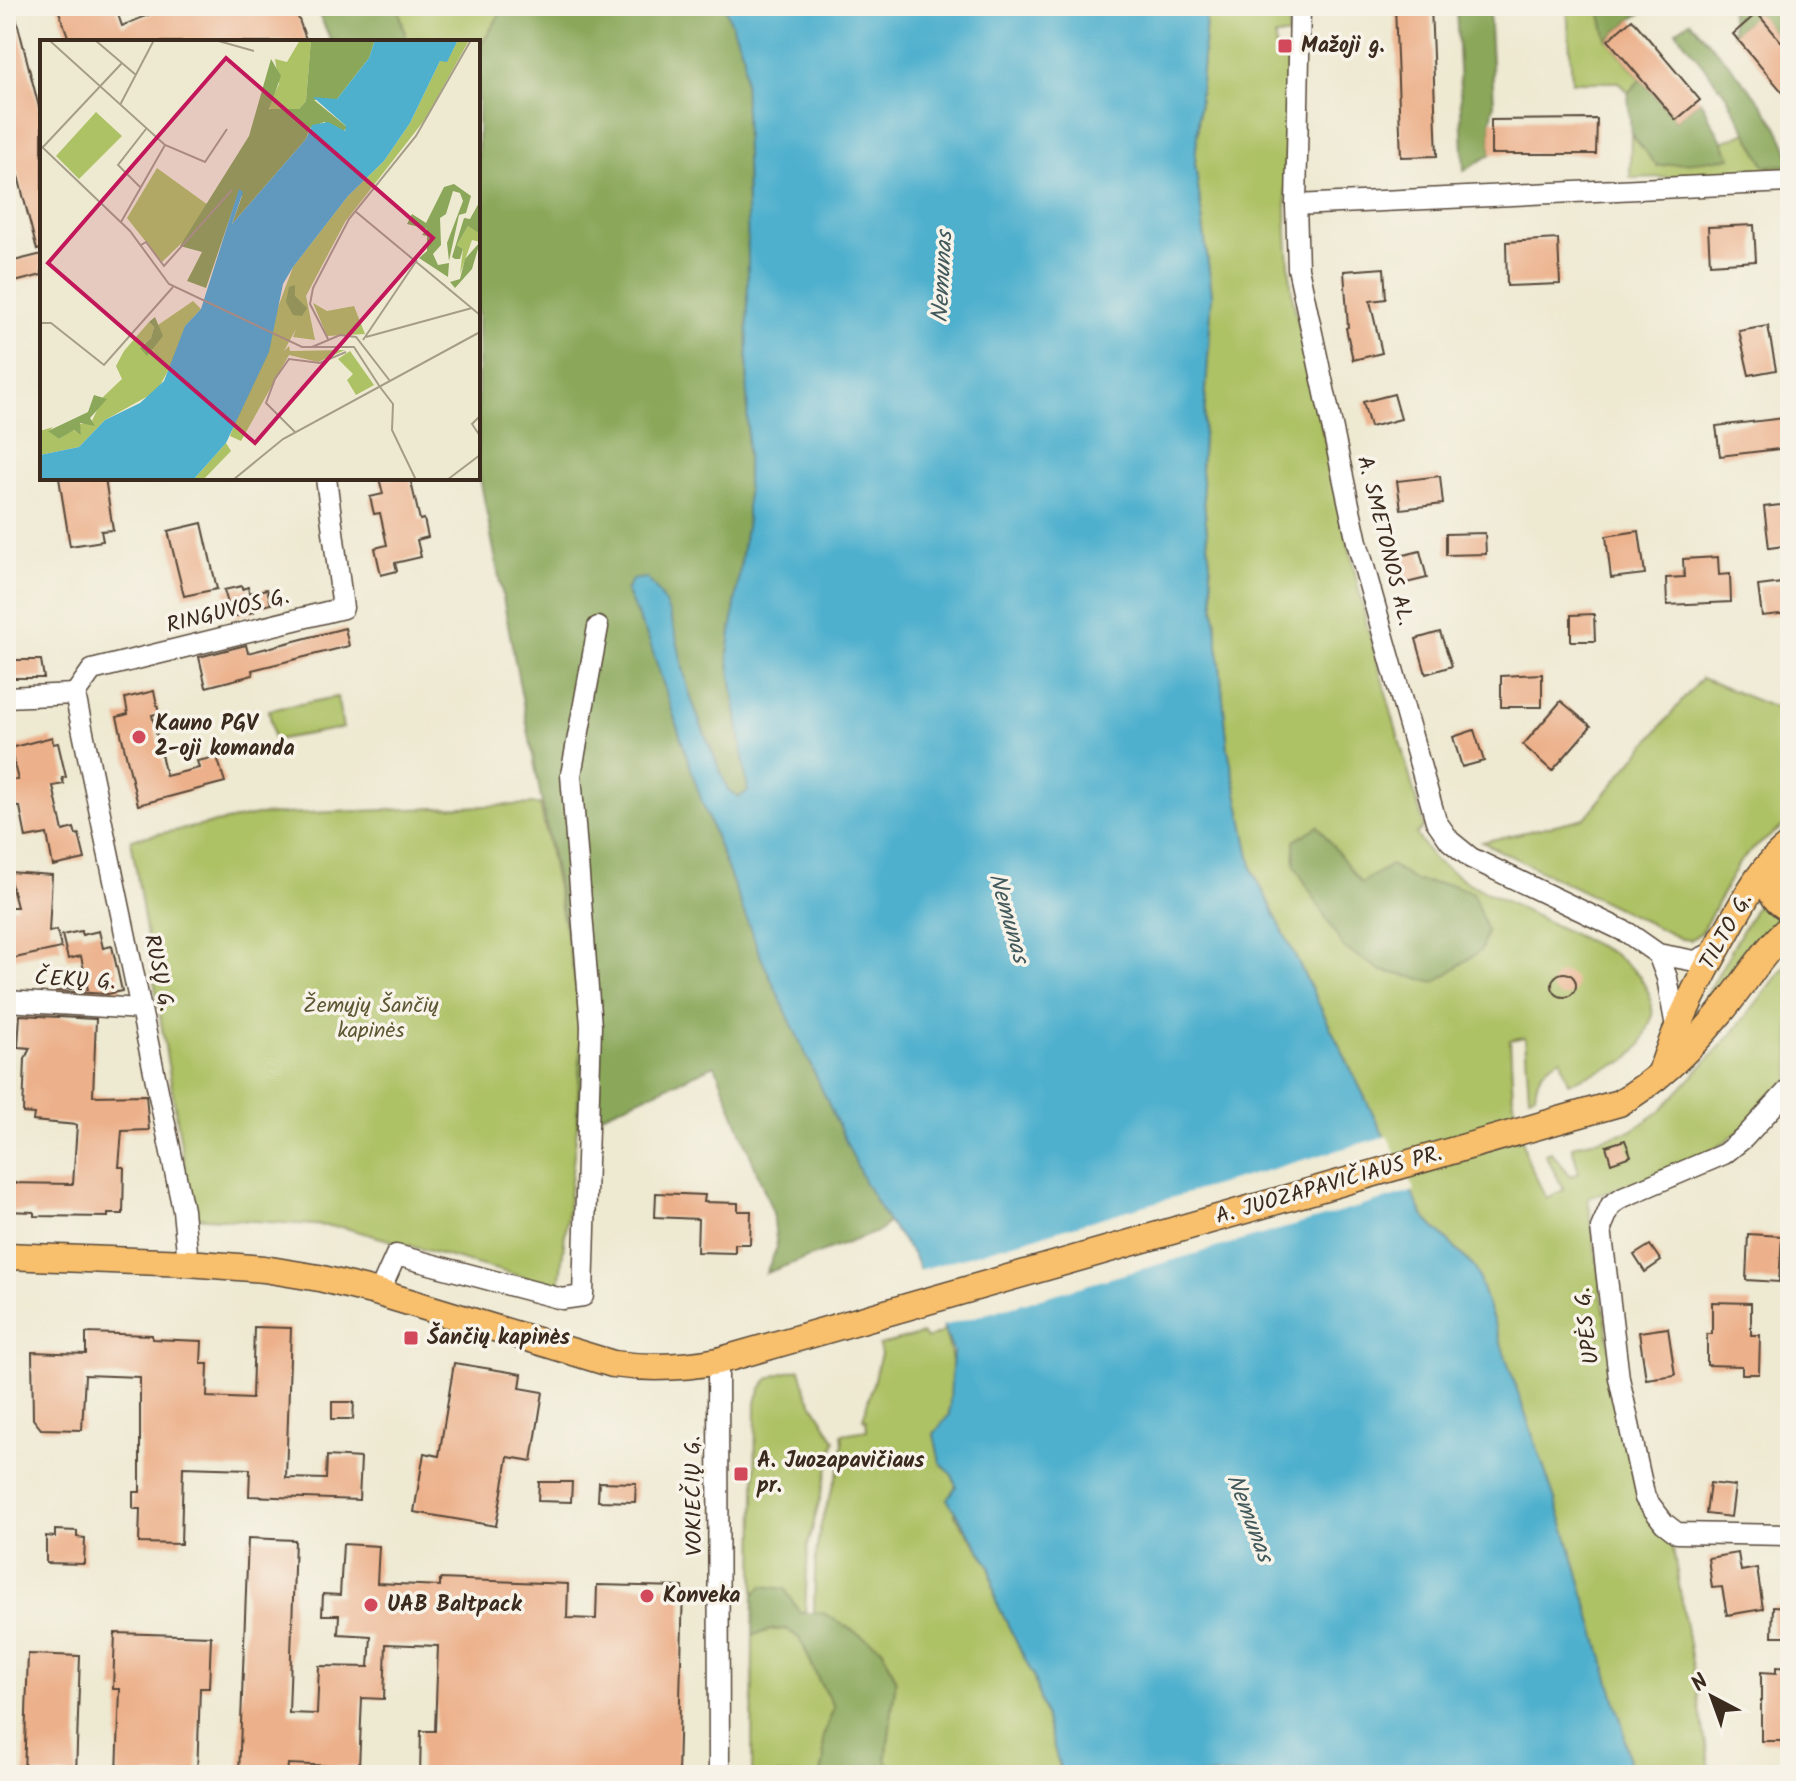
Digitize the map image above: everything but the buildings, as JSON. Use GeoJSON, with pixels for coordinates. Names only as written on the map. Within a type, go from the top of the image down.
{"type":"FeatureCollection","features":[{"type":"Feature","properties":{"kind":"main road","name":"TILTO G."},"geometry":{"type":"LineString","coordinates":[[1676,1027],[1748,893],[1766,868],[1790,845]]}},
{"type":"Feature","properties":{"kind":"main road"},"geometry":{"type":"LineString","coordinates":[[1766,868],[1769,889],[1778,903],[1790,909]]}},
{"type":"Feature","properties":{"kind":"main road","name":"TILTO G."},"geometry":{"type":"LineString","coordinates":[[1721,1013],[1761,958],[1790,927]]}},
{"type":"Feature","properties":{"kind":"main road","name":"A. JUOZAPAVIČIAUS PR."},"geometry":{"type":"LineString","coordinates":[[6,1256],[188,1263],[264,1269],[332,1280],[613,1364],[653,1369],[688,1367],[718,1361],[1619,1103],[1645,1088],[1721,1013]]}},
{"type":"Feature","properties":{"kind":"main road"},"geometry":{"type":"LineString","coordinates":[[1661,1073],[1676,1027]]}},
{"type":"Feature","properties":{"kind":"street","name":"A. SMETONOS AL."},"geometry":{"type":"LineString","coordinates":[[1300,6],[1296,205],[1298,268],[1357,542],[1436,821],[1450,841],[1479,863],[1628,933],[1658,954],[1695,961],[1716,951]]}},
{"type":"Feature","properties":{"kind":"street"},"geometry":{"type":"LineString","coordinates":[[1296,205],[1790,182]]}},
{"type":"Feature","properties":{"kind":"street","name":"RINGUVOS G."},"geometry":{"type":"LineString","coordinates":[[75,694],[92,670],[343,608],[326,480]]}},
{"type":"Feature","properties":{"kind":"street"},"geometry":{"type":"LineString","coordinates":[[379,1293],[396,1255],[562,1299],[583,1296],[591,1026],[571,775],[598,627]]}},
{"type":"Feature","properties":{"kind":"street"},"geometry":{"type":"LineString","coordinates":[[6,697],[75,694]]}},
{"type":"Feature","properties":{"kind":"street","name":"RUSŲ G."},"geometry":{"type":"LineString","coordinates":[[75,694],[183,1210],[188,1263]]}},
{"type":"Feature","properties":{"kind":"street"},"geometry":{"type":"LineString","coordinates":[[1658,954],[1667,978],[1676,1027]]}},
{"type":"Feature","properties":{"kind":"street","name":"ČEKŲ G."},"geometry":{"type":"LineString","coordinates":[[6,1001],[141,1009]]}},
{"type":"Feature","properties":{"kind":"street","name":"UPĖS G."},"geometry":{"type":"LineString","coordinates":[[1790,1088],[1744,1138],[1724,1154],[1623,1197],[1611,1205],[1604,1215],[1601,1228],[1619,1378],[1645,1498],[1664,1523],[1677,1533],[1790,1535]]}},
{"type":"Feature","properties":{"kind":"street","name":"VOKIEČIŲ G."},"geometry":{"type":"LineString","coordinates":[[718,1361],[719,1775]]}},
{"type":"Feature","properties":{"kind":"green space"},"geometry":{"type":"Polygon","coordinates":[[[315,6],[398,6],[406,40],[331,40],[315,6]]]}},
{"type":"Feature","properties":{"kind":"green space"},"geometry":{"type":"Polygon","coordinates":[[[398,6],[505,6],[480,44],[480,40],[406,40],[398,6]]]}},
{"type":"Feature","properties":{"kind":"green space"},"geometry":{"type":"Polygon","coordinates":[[[505,6],[725,6],[744,56],[748,255],[747,520],[728,654],[748,791],[739,798],[728,790],[690,697],[671,618],[626,591],[649,640],[702,802],[761,957],[865,1183],[888,1222],[880,1231],[766,1273],[777,1247],[773,1213],[715,1065],[577,1126],[582,1013],[480,478],[480,44],[505,6]]]}},
{"type":"Feature","properties":{"kind":"green space"},"geometry":{"type":"Polygon","coordinates":[[[1207,6],[1288,6],[1289,36],[1275,36],[1276,60],[1288,61],[1286,210],[1293,300],[1367,626],[1424,827],[1416,834],[1434,860],[1470,884],[1614,954],[1638,974],[1649,993],[1653,1015],[1641,1045],[1626,1061],[1568,1083],[1561,1058],[1542,1072],[1535,1094],[1529,1096],[1525,1037],[1510,1040],[1513,1100],[1527,1159],[1546,1198],[1564,1190],[1545,1154],[1551,1152],[1571,1176],[1579,1173],[1572,1146],[1631,1131],[1659,1112],[1731,1035],[1790,960],[1790,1078],[1738,1131],[1704,1155],[1655,1176],[1588,1198],[1613,1371],[1640,1495],[1671,1537],[1711,1775],[1631,1775],[1623,1727],[1566,1532],[1475,1268],[1424,1217],[1253,871],[1228,749],[1201,470],[1212,294],[1195,163],[1207,6]]]}},
{"type":"Feature","properties":{"kind":"green space"},"geometry":{"type":"Polygon","coordinates":[[[1456,6],[1489,6],[1494,104],[1491,154],[1464,171],[1456,6]]]}},
{"type":"Feature","properties":{"kind":"green space"},"geometry":{"type":"Polygon","coordinates":[[[1567,6],[1599,6],[1608,40],[1641,79],[1628,93],[1618,82],[1572,82],[1567,6]]]}},
{"type":"Feature","properties":{"kind":"green space"},"geometry":{"type":"Polygon","coordinates":[[[1599,6],[1653,6],[1607,40],[1599,6]]]}},
{"type":"Feature","properties":{"kind":"green space"},"geometry":{"type":"Polygon","coordinates":[[[1730,6],[1790,6],[1790,52],[1757,14],[1733,34],[1730,6]]]}},
{"type":"Feature","properties":{"kind":"green space"},"geometry":{"type":"Polygon","coordinates":[[[1690,21],[1766,110],[1787,148],[1790,165],[1765,166],[1727,96],[1676,31],[1690,21]]]}},
{"type":"Feature","properties":{"kind":"green space"},"geometry":{"type":"Polygon","coordinates":[[[1641,79],[1676,120],[1700,100],[1731,158],[1657,166],[1631,133],[1628,93],[1641,79]]]}},
{"type":"Feature","properties":{"kind":"green space"},"geometry":{"type":"Polygon","coordinates":[[[1747,132],[1765,166],[1790,165],[1790,174],[1630,178],[1631,134],[1657,166],[1730,157],[1722,142],[1747,132]]]}},
{"type":"Feature","properties":{"kind":"green space"},"geometry":{"type":"Polygon","coordinates":[[[1701,678],[1790,714],[1790,821],[1739,863],[1701,933],[1691,940],[1681,939],[1482,842],[1585,818],[1701,678]]]}},
{"type":"Feature","properties":{"kind":"green space"},"geometry":{"type":"Polygon","coordinates":[[[337,697],[343,728],[274,740],[269,710],[337,697]]]}},
{"type":"Feature","properties":{"kind":"green space","name":"Žemųjų Šančių kapinės"},"geometry":{"type":"Polygon","coordinates":[[[540,804],[582,1013],[577,1127],[559,1287],[342,1227],[193,1217],[131,839],[257,815],[540,804]]]}},
{"type":"Feature","properties":{"kind":"green space"},"geometry":{"type":"Polygon","coordinates":[[[1318,826],[1361,883],[1391,865],[1415,881],[1453,885],[1473,893],[1487,932],[1481,950],[1436,982],[1382,971],[1344,948],[1295,866],[1294,841],[1318,826]]]}},
{"type":"Feature","properties":{"kind":"green space"},"geometry":{"type":"Polygon","coordinates":[[[1760,899],[1778,921],[1696,1026],[1691,1023],[1760,899]]]}},
{"type":"Feature","properties":{"kind":"green space"},"geometry":{"type":"Polygon","coordinates":[[[944,1331],[952,1361],[953,1382],[949,1413],[934,1434],[940,1462],[952,1475],[956,1486],[955,1515],[990,1565],[996,1601],[1033,1675],[1062,1775],[897,1775],[886,1761],[896,1679],[882,1648],[823,1613],[814,1613],[819,1536],[842,1456],[842,1434],[867,1430],[866,1420],[863,1419],[881,1354],[879,1345],[923,1334],[926,1339],[944,1331]]]}},
{"type":"Feature","properties":{"kind":"green space"},"geometry":{"type":"Polygon","coordinates":[[[800,1369],[807,1394],[835,1440],[808,1546],[805,1613],[800,1613],[763,1586],[754,1594],[756,1403],[762,1387],[771,1378],[800,1369]]]}},
{"type":"Feature","properties":{"kind":"green space"},"geometry":{"type":"Polygon","coordinates":[[[763,1586],[785,1589],[800,1613],[823,1613],[882,1648],[896,1679],[886,1760],[897,1775],[821,1775],[823,1737],[834,1707],[801,1640],[787,1629],[753,1635],[754,1594],[763,1586]]]}},
{"type":"Feature","properties":{"kind":"green space"},"geometry":{"type":"Polygon","coordinates":[[[787,1629],[801,1640],[834,1707],[823,1737],[821,1775],[752,1775],[753,1635],[787,1629]]]}},
{"type":"Feature","properties":{"kind":"water","name":"Nemunas"},"geometry":{"type":"Polygon","coordinates":[[[725,6],[1207,6],[1195,163],[1212,294],[1201,470],[1228,749],[1253,871],[1424,1217],[1475,1268],[1566,1532],[1623,1727],[1631,1775],[1062,1775],[1033,1675],[996,1601],[990,1565],[947,1499],[956,1486],[952,1475],[940,1462],[934,1434],[949,1415],[953,1351],[914,1256],[888,1222],[865,1183],[761,957],[702,802],[649,640],[626,591],[632,580],[646,578],[665,604],[699,721],[728,790],[739,797],[748,791],[728,654],[747,520],[748,255],[744,56],[725,6]]]}},
{"type":"Feature","properties":{"kind":"pier"},"geometry":{"type":"Polygon","coordinates":[[[1387,1136],[1415,1191],[939,1327],[916,1271],[1387,1136]]]}},
{"type":"Feature","properties":{"kind":"place","name":"Mažoji g."},"geometry":{"type":"Point","coordinates":[1285,46]}},
{"type":"Feature","properties":{"kind":"place","name":"Kauno PGV 2-oji komanda"},"geometry":{"type":"Point","coordinates":[139,737]}},
{"type":"Feature","properties":{"kind":"place","name":"Šančių kapinės"},"geometry":{"type":"Point","coordinates":[411,1338]}},
{"type":"Feature","properties":{"kind":"place","name":"A. Juozapavičiaus pr."},"geometry":{"type":"Point","coordinates":[741,1474]}},
{"type":"Feature","properties":{"kind":"place","name":"Konveka"},"geometry":{"type":"Point","coordinates":[647,1596]}},
{"type":"Feature","properties":{"kind":"place","name":"UAB Baltpack"},"geometry":{"type":"Point","coordinates":[371,1605]}}]}
